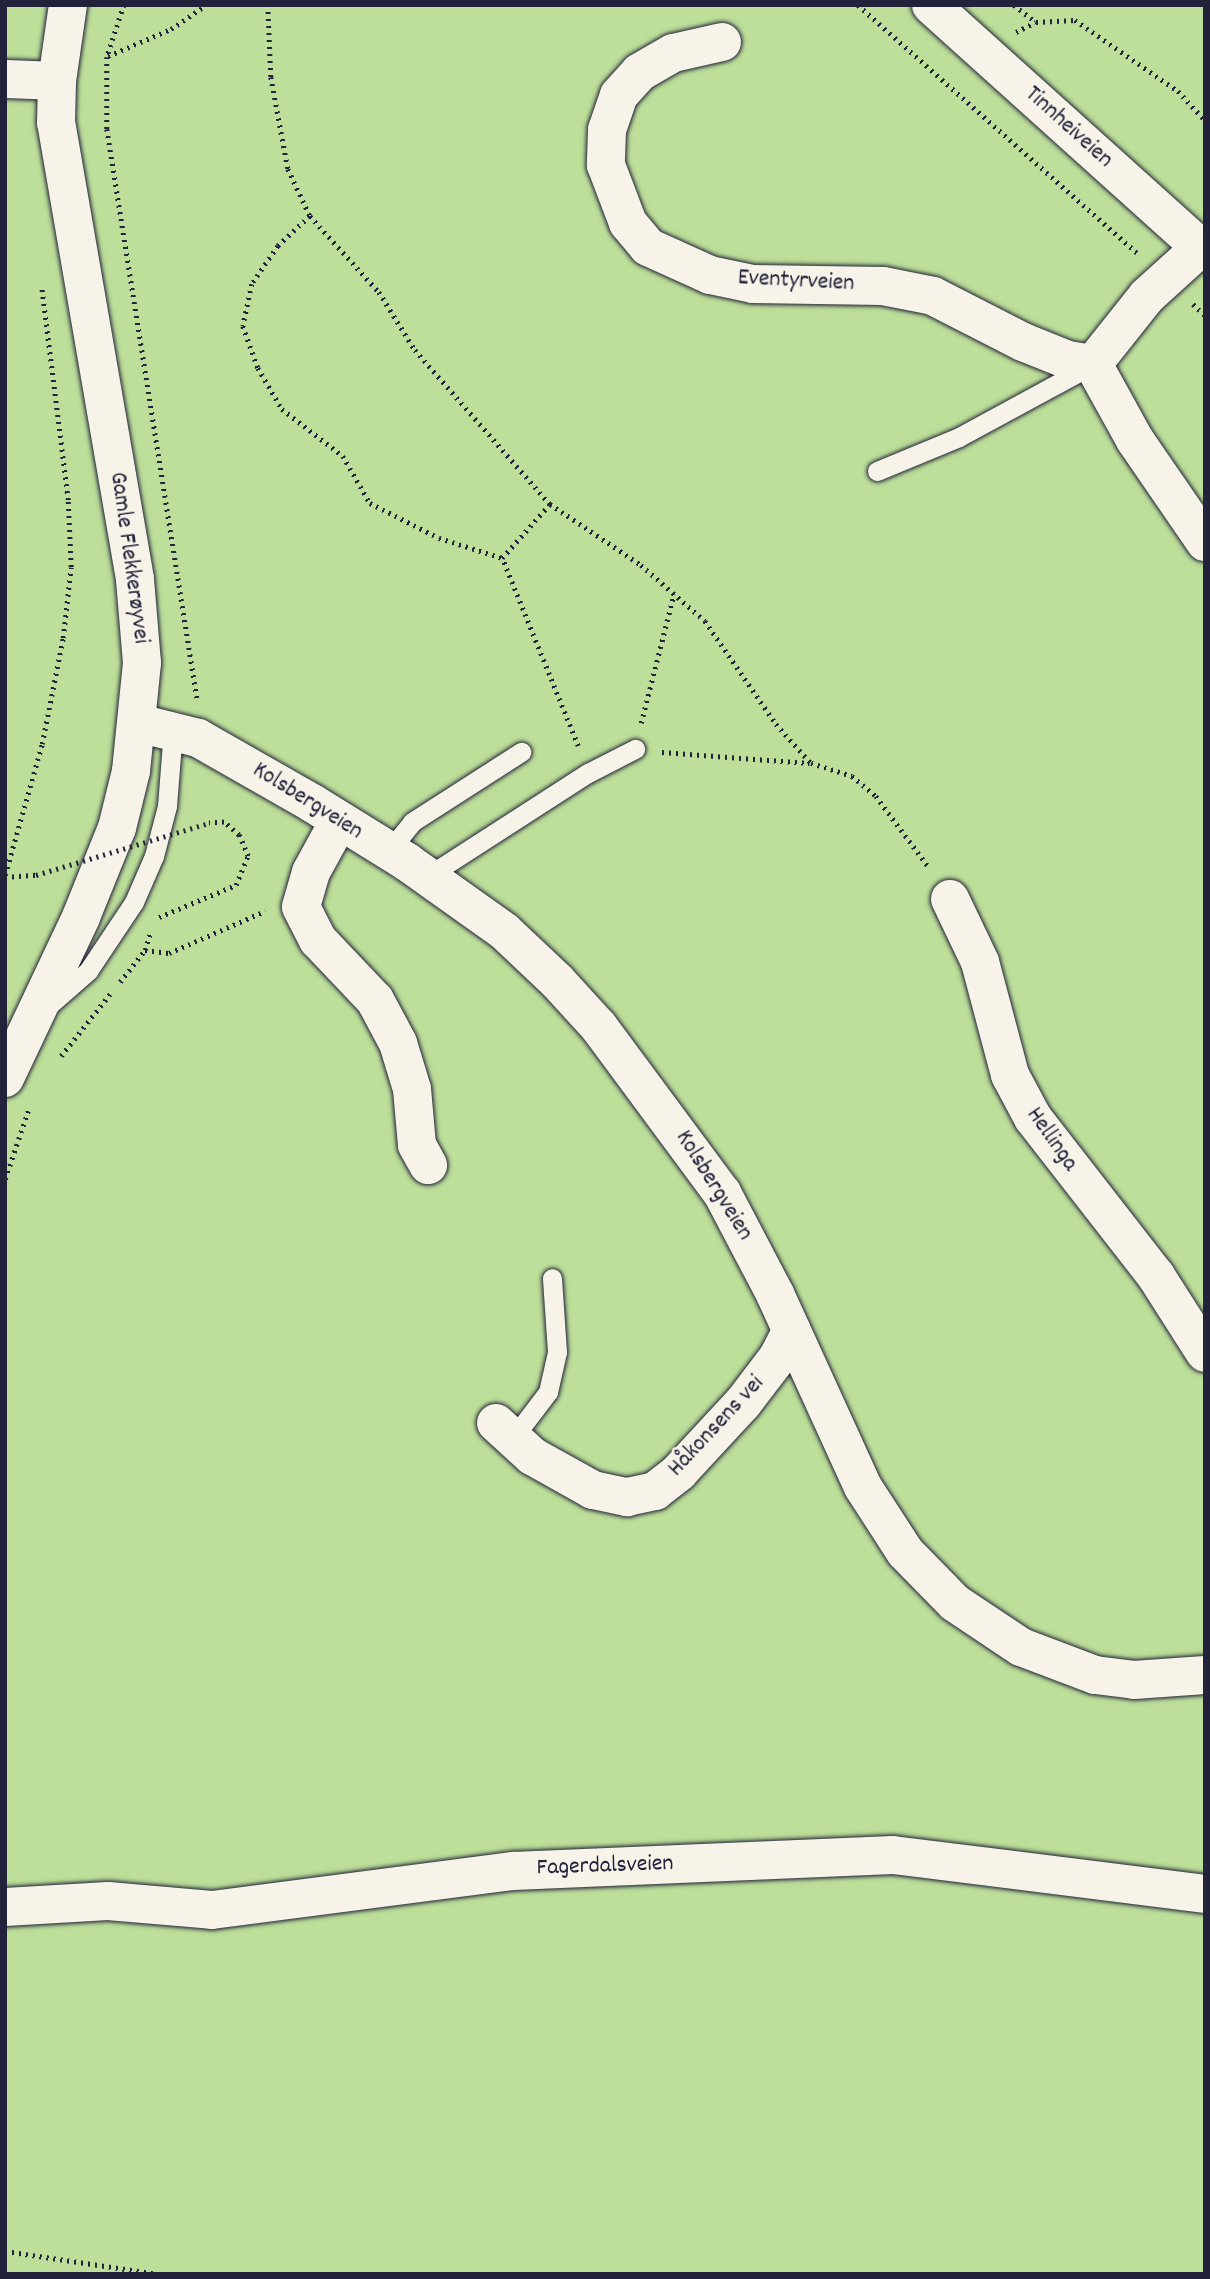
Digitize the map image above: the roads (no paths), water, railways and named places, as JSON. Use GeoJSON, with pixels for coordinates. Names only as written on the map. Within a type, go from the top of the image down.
{"type":"FeatureCollection","features":[{"type":"Feature","properties":{"kind":"street","name":"Tinnheiveien"},"geometry":{"type":"LineString","coordinates":[[931,5],[1202,250]]}},
{"type":"Feature","properties":{"kind":"street","name":"Gamle Flekkerøyvei"},"geometry":{"type":"LineString","coordinates":[[19,1088],[36,1017],[117,828],[170,720],[142,663],[135,579],[61,159],[57,81],[70,9]]}},
{"type":"Feature","properties":{"kind":"street","name":"Eventyrveien"},"geometry":{"type":"LineString","coordinates":[[722,42],[673,53],[639,73],[619,95],[607,130],[606,165],[628,223],[648,247],[710,275],[753,284],[883,286],[933,296],[1023,342],[1068,360],[1093,365]]}},
{"type":"Feature","properties":{"kind":"street"},"geometry":{"type":"LineString","coordinates":[[5,79],[57,81]]}},
{"type":"Feature","properties":{"kind":"street"},"geometry":{"type":"LineString","coordinates":[[1202,250],[1166,278],[1093,365],[1135,440],[1205,542]]}},
{"type":"Feature","properties":{"kind":"street","name":"Kolsbergveien"},"geometry":{"type":"LineString","coordinates":[[170,720],[242,761],[428,876],[504,931],[599,1027],[722,1193],[792,1330],[836,1433],[884,1524],[955,1603],[1021,1647],[1095,1675],[1134,1680],[1205,1675]]}},
{"type":"Feature","properties":{"kind":"street"},"geometry":{"type":"LineString","coordinates":[[339,821],[311,872],[301,906],[318,940],[375,1000],[398,1042],[412,1089],[417,1146],[428,1165]]}},
{"type":"Feature","properties":{"kind":"street","name":"Hellinga"},"geometry":{"type":"LineString","coordinates":[[950,899],[981,962],[1010,1075],[1033,1118],[1156,1276],[1205,1353]]}},
{"type":"Feature","properties":{"kind":"street","name":"Håkonsens vei"},"geometry":{"type":"LineString","coordinates":[[504,1431],[532,1456],[593,1490],[627,1497],[655,1491],[679,1472],[763,1381],[792,1330]]}},
{"type":"Feature","properties":{"kind":"street","name":"Fagerdalsveien"},"geometry":{"type":"LineString","coordinates":[[5,1907],[108,1901],[212,1910],[513,1871],[893,1855],[1205,1894]]}},
{"type":"Feature","properties":{"kind":"lane"},"geometry":{"type":"LineString","coordinates":[[877,471],[959,438],[1093,365]]}},
{"type":"Feature","properties":{"kind":"lane"},"geometry":{"type":"LineString","coordinates":[[428,876],[588,773],[635,750]]}},
{"type":"Feature","properties":{"kind":"lane"},"geometry":{"type":"LineString","coordinates":[[388,852],[412,822],[521,752]]}},
{"type":"Feature","properties":{"kind":"lane","name":"Håkonsens vei"},"geometry":{"type":"LineString","coordinates":[[504,1431],[548,1392],[557,1352],[552,1278]]}}]}
